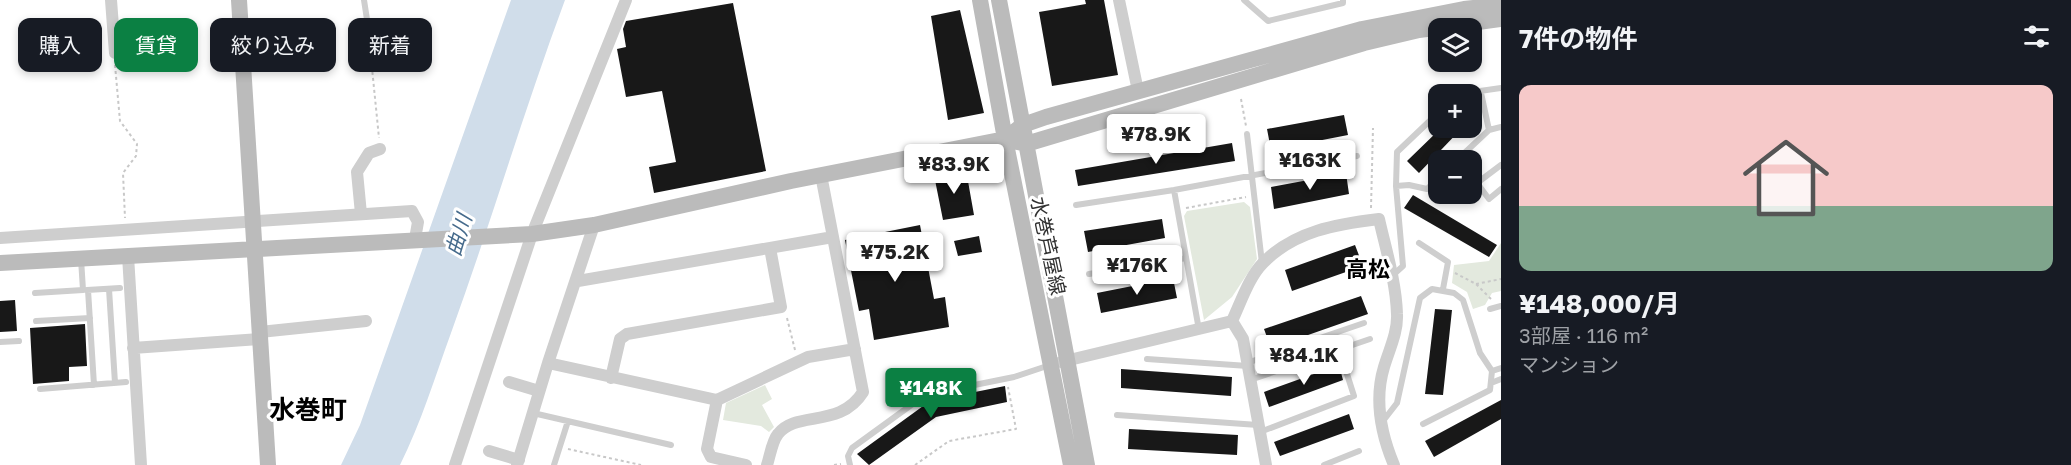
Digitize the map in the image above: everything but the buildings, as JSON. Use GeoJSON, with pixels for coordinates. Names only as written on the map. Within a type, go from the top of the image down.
{"type":"FeatureCollection","features":[{"type":"Feature","properties":{"kind":"street"},"geometry":{"type":"LineString","coordinates":[[111,0],[114,53]]}},
{"type":"Feature","properties":{"kind":"street"},"geometry":{"type":"LineString","coordinates":[[239,0],[268,465]]}},
{"type":"Feature","properties":{"kind":"street"},"geometry":{"type":"LineString","coordinates":[[455,465],[532,234],[626,0]]}},
{"type":"Feature","properties":{"kind":"street","name":"水巻芦屋線"},"geometry":{"type":"LineString","coordinates":[[980,0],[1005,139],[1059,362],[1087,465]]}},
{"type":"Feature","properties":{"kind":"street","name":"水巻芦屋線"},"geometry":{"type":"LineString","coordinates":[[999,0],[1026,144],[1059,362],[1071,465]]}},
{"type":"Feature","properties":{"kind":"street"},"geometry":{"type":"LineString","coordinates":[[1119,0],[1138,91]]}},
{"type":"Feature","properties":{"kind":"street"},"geometry":{"type":"LineString","coordinates":[[1005,139],[1023,125],[1362,29],[1464,9],[1501,5]]}},
{"type":"Feature","properties":{"kind":"street"},"geometry":{"type":"LineString","coordinates":[[0,263],[532,234],[594,225],[1005,139],[1026,144],[1364,43],[1419,30],[1501,19]]}},
{"type":"Feature","properties":{"kind":"street"},"geometry":{"type":"LineString","coordinates":[[360,214],[357,172],[369,153],[380,150]]}},
{"type":"Feature","properties":{"kind":"street"},"geometry":{"type":"LineString","coordinates":[[767,465],[777,435],[788,425],[844,411],[857,401],[863,392],[821,176]]}},
{"type":"Feature","properties":{"kind":"street"},"geometry":{"type":"LineString","coordinates":[[0,238],[412,211],[418,222],[418,239]]}},
{"type":"Feature","properties":{"kind":"street"},"geometry":{"type":"LineString","coordinates":[[1059,362],[1232,321],[1262,263],[1296,237],[1345,223],[1379,219],[1392,276],[1397,315],[1393,340],[1383,369],[1380,424],[1394,465]]}},
{"type":"Feature","properties":{"kind":"street"},"geometry":{"type":"LineString","coordinates":[[489,451],[518,463],[539,391],[578,281],[594,225]]}},
{"type":"Feature","properties":{"kind":"street"},"geometry":{"type":"LineString","coordinates":[[578,281],[833,237]]}},
{"type":"Feature","properties":{"kind":"street"},"geometry":{"type":"LineString","coordinates":[[611,378],[620,339],[627,334],[781,307],[770,248]]}},
{"type":"Feature","properties":{"kind":"street"},"geometry":{"type":"LineString","coordinates":[[128,256],[141,465]]}},
{"type":"Feature","properties":{"kind":"street"},"geometry":{"type":"LineString","coordinates":[[133,348],[366,321]]}},
{"type":"Feature","properties":{"kind":"street"},"geometry":{"type":"LineString","coordinates":[[1232,321],[1243,339],[1266,465]]}},
{"type":"Feature","properties":{"kind":"street"},"geometry":{"type":"LineString","coordinates":[[548,363],[717,400],[808,357],[855,349]]}},
{"type":"Feature","properties":{"kind":"street"},"geometry":{"type":"LineString","coordinates":[[509,382],[539,391]]}},
{"type":"Feature","properties":{"kind":"street"},"geometry":{"type":"LineString","coordinates":[[717,400],[707,449],[711,457],[746,465]]}},
{"type":"Feature","properties":{"kind":"lane"},"geometry":{"type":"LineString","coordinates":[[364,0],[367,18]]}},
{"type":"Feature","properties":{"kind":"lane"},"geometry":{"type":"LineString","coordinates":[[1244,0],[1268,21],[1343,3],[1343,0]]}},
{"type":"Feature","properties":{"kind":"lane"},"geometry":{"type":"LineString","coordinates":[[1489,130],[1482,93],[1501,88]]}},
{"type":"Feature","properties":{"kind":"lane"},"geometry":{"type":"LineString","coordinates":[[1392,276],[1403,266],[1396,186],[1396,152],[1428,122]]}},
{"type":"Feature","properties":{"kind":"lane"},"geometry":{"type":"LineString","coordinates":[[1468,150],[1489,130],[1501,128]]}},
{"type":"Feature","properties":{"kind":"lane"},"geometry":{"type":"LineString","coordinates":[[1247,134],[1262,263]]}},
{"type":"Feature","properties":{"kind":"lane"},"geometry":{"type":"LineString","coordinates":[[1076,205],[1174,190],[1357,156]]}},
{"type":"Feature","properties":{"kind":"lane"},"geometry":{"type":"LineString","coordinates":[[1501,165],[1477,183],[1489,199],[1501,189]]}},
{"type":"Feature","properties":{"kind":"lane"},"geometry":{"type":"LineString","coordinates":[[1396,186],[1428,188]]}},
{"type":"Feature","properties":{"kind":"lane"},"geometry":{"type":"LineString","coordinates":[[1174,190],[1199,330]]}},
{"type":"Feature","properties":{"kind":"lane"},"geometry":{"type":"LineString","coordinates":[[1419,243],[1448,262],[1443,289]]}},
{"type":"Feature","properties":{"kind":"lane"},"geometry":{"type":"LineString","coordinates":[[1089,274],[1186,258]]}},
{"type":"Feature","properties":{"kind":"lane"},"geometry":{"type":"LineString","coordinates":[[81,259],[90,318],[94,385]]}},
{"type":"Feature","properties":{"kind":"lane"},"geometry":{"type":"LineString","coordinates":[[35,293],[120,288]]}},
{"type":"Feature","properties":{"kind":"lane"},"geometry":{"type":"LineString","coordinates":[[109,289],[115,383]]}},
{"type":"Feature","properties":{"kind":"lane"},"geometry":{"type":"LineString","coordinates":[[1380,424],[1397,403],[1420,298],[1432,289],[1443,289],[1463,300],[1480,353],[1492,371],[1490,390],[1423,424]]}},
{"type":"Feature","properties":{"kind":"lane"},"geometry":{"type":"LineString","coordinates":[[1490,309],[1499,306]]}},
{"type":"Feature","properties":{"kind":"lane"},"geometry":{"type":"LineString","coordinates":[[36,321],[90,318]]}},
{"type":"Feature","properties":{"kind":"lane"},"geometry":{"type":"LineString","coordinates":[[1147,360],[1248,365],[1364,323]]}},
{"type":"Feature","properties":{"kind":"lane"},"geometry":{"type":"LineString","coordinates":[[1250,380],[1370,339]]}},
{"type":"Feature","properties":{"kind":"lane"},"geometry":{"type":"LineString","coordinates":[[0,342],[19,341]]}},
{"type":"Feature","properties":{"kind":"lane"},"geometry":{"type":"LineString","coordinates":[[1117,415],[1259,429],[1354,396],[1340,349]]}},
{"type":"Feature","properties":{"kind":"lane"},"geometry":{"type":"LineString","coordinates":[[850,465],[848,456],[852,448],[925,395],[1006,378],[1059,362]]}},
{"type":"Feature","properties":{"kind":"lane"},"geometry":{"type":"LineString","coordinates":[[1492,371],[1501,368]]}},
{"type":"Feature","properties":{"kind":"lane"},"geometry":{"type":"LineString","coordinates":[[1491,383],[1501,379]]}},
{"type":"Feature","properties":{"kind":"lane"},"geometry":{"type":"LineString","coordinates":[[40,389],[126,382]]}},
{"type":"Feature","properties":{"kind":"lane"},"geometry":{"type":"LineString","coordinates":[[533,413],[671,445]]}},
{"type":"Feature","properties":{"kind":"lane"},"geometry":{"type":"LineString","coordinates":[[554,465],[568,421]]}},
{"type":"Feature","properties":{"kind":"lane"},"geometry":{"type":"LineString","coordinates":[[1324,465],[1359,451]]}},
{"type":"Feature","properties":{"kind":"path"},"geometry":{"type":"LineString","coordinates":[[116,72],[120,121],[137,144],[136,156],[123,173],[125,229]]}},
{"type":"Feature","properties":{"kind":"path"},"geometry":{"type":"LineString","coordinates":[[373,72],[380,150]]}},
{"type":"Feature","properties":{"kind":"path"},"geometry":{"type":"LineString","coordinates":[[1241,99],[1247,134]]}},
{"type":"Feature","properties":{"kind":"path"},"geometry":{"type":"LineString","coordinates":[[1373,128],[1370,201],[1374,220]]}},
{"type":"Feature","properties":{"kind":"path"},"geometry":{"type":"LineString","coordinates":[[1178,209],[1254,196]]}},
{"type":"Feature","properties":{"kind":"path"},"geometry":{"type":"LineString","coordinates":[[1446,271],[1462,275],[1476,284],[1499,306]]}},
{"type":"Feature","properties":{"kind":"path"},"geometry":{"type":"LineString","coordinates":[[1476,284],[1501,279]]}},
{"type":"Feature","properties":{"kind":"path"},"geometry":{"type":"LineString","coordinates":[[781,307],[786,314],[798,362]]}},
{"type":"Feature","properties":{"kind":"path"},"geometry":{"type":"LineString","coordinates":[[915,465],[949,441],[1016,429],[1006,378]]}},
{"type":"Feature","properties":{"kind":"path"},"geometry":{"type":"LineString","coordinates":[[560,447],[641,465]]}},
{"type":"Feature","properties":{"kind":"shaded area"},"geometry":{"type":"Polygon","coordinates":[[[1244,202],[1250,207],[1257,259],[1232,297],[1204,320],[1184,216],[1187,211],[1244,202]]]}},
{"type":"Feature","properties":{"kind":"shaded area"},"geometry":{"type":"Polygon","coordinates":[[[1501,243],[1501,291],[1492,293],[1485,305],[1473,309],[1467,292],[1452,283],[1454,265],[1489,261],[1501,243]]]}},
{"type":"Feature","properties":{"kind":"shaded area"},"geometry":{"type":"Polygon","coordinates":[[[765,385],[772,399],[762,405],[774,427],[769,432],[761,426],[723,420],[726,403],[765,385]]]}},
{"type":"Feature","properties":{"kind":"water","name":"曲川"},"geometry":{"type":"Polygon","coordinates":[[[511,0],[565,0],[466,292],[415,433],[400,465],[341,465],[360,425],[511,0]]]}},
{"type":"Feature","properties":{"kind":"district","name":"高松"},"geometry":{"type":"Point","coordinates":[1368,269]}},
{"type":"Feature","properties":{"kind":"district","name":"水巻町"},"geometry":{"type":"Point","coordinates":[308,410]}}]}
